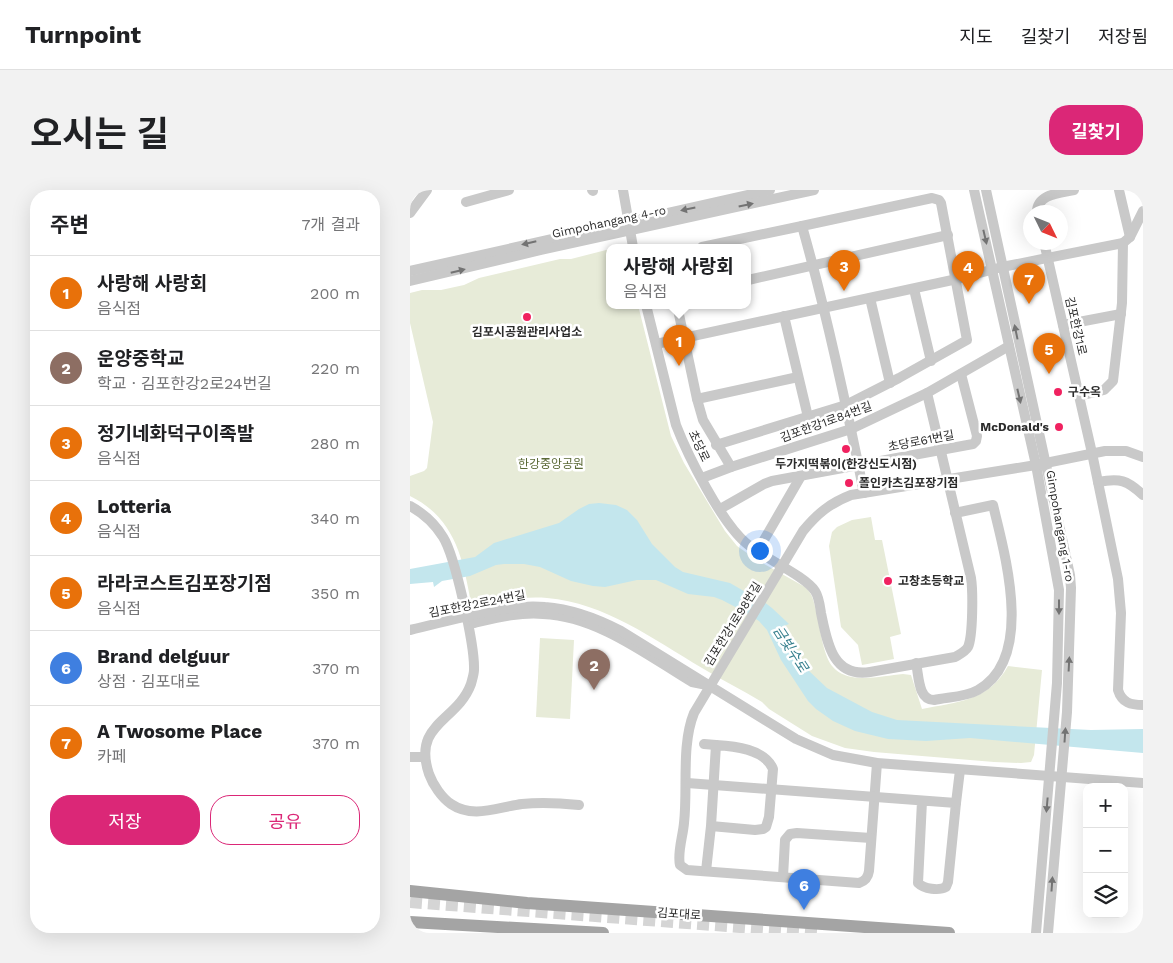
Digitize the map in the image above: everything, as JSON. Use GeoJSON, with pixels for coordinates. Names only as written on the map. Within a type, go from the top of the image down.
{"type":"FeatureCollection","features":[{"type":"Feature","properties":{"kind":"main road","name":"김포대로"},"geometry":{"type":"LineString","coordinates":[[410,891],[527,903],[949,933]]}},
{"type":"Feature","properties":{"kind":"main road"},"geometry":{"type":"LineString","coordinates":[[410,922],[603,933]]}},
{"type":"Feature","properties":{"kind":"street"},"geometry":{"type":"LineString","coordinates":[[410,214],[427,190]]}},
{"type":"Feature","properties":{"kind":"street"},"geometry":{"type":"LineString","coordinates":[[466,202],[509,190]]}},
{"type":"Feature","properties":{"kind":"street"},"geometry":{"type":"LineString","coordinates":[[621,190],[632,244]]}},
{"type":"Feature","properties":{"kind":"street","name":"Gimpohangang 4-ro"},"geometry":{"type":"LineString","coordinates":[[410,281],[770,190]]}},
{"type":"Feature","properties":{"kind":"street","name":"Gimpohangang 4-ro"},"geometry":{"type":"LineString","coordinates":[[410,270],[814,190]]}},
{"type":"Feature","properties":{"kind":"street","name":"Gimpohangang 1-ro"},"geometry":{"type":"LineString","coordinates":[[974,190],[997,269],[1040,464],[1059,590],[1055,713],[1036,933]]}},
{"type":"Feature","properties":{"kind":"street","name":"Gimpohangang 1-ro"},"geometry":{"type":"LineString","coordinates":[[986,190],[1009,346],[1071,588],[1064,757],[1048,933]]}},
{"type":"Feature","properties":{"kind":"street"},"geometry":{"type":"LineString","coordinates":[[1038,205],[1042,200],[1074,190]]}},
{"type":"Feature","properties":{"kind":"street"},"geometry":{"type":"LineString","coordinates":[[1079,396],[1104,390],[1113,381],[1127,240],[1119,190]]}},
{"type":"Feature","properties":{"kind":"street"},"geometry":{"type":"LineString","coordinates":[[716,244],[932,198],[939,200],[942,203],[967,340],[846,405],[716,445]]}},
{"type":"Feature","properties":{"kind":"street"},"geometry":{"type":"LineString","coordinates":[[656,344],[1127,240],[1143,211]]}},
{"type":"Feature","properties":{"kind":"street"},"geometry":{"type":"LineString","coordinates":[[802,226],[824,307],[864,493]]}},
{"type":"Feature","properties":{"kind":"street"},"geometry":{"type":"LineString","coordinates":[[751,279],[948,235]]}},
{"type":"Feature","properties":{"kind":"street","name":"김포한강1로"},"geometry":{"type":"LineString","coordinates":[[1046,250],[1092,453],[1121,597],[1118,690],[1124,701],[1143,705]]}},
{"type":"Feature","properties":{"kind":"street"},"geometry":{"type":"LineString","coordinates":[[914,288],[930,361]]}},
{"type":"Feature","properties":{"kind":"street"},"geometry":{"type":"LineString","coordinates":[[870,298],[890,383]]}},
{"type":"Feature","properties":{"kind":"street","name":"초당로"},"geometry":{"type":"LineString","coordinates":[[647,309],[676,426],[683,444],[720,510],[740,537],[757,552],[803,580],[815,591],[818,596],[830,648],[834,658],[844,667],[850,671],[863,673],[916,663]]}},
{"type":"Feature","properties":{"kind":"street"},"geometry":{"type":"LineString","coordinates":[[677,309],[703,420],[716,445],[731,467]]}},
{"type":"Feature","properties":{"kind":"street"},"geometry":{"type":"LineString","coordinates":[[1063,325],[1121,314]]}},
{"type":"Feature","properties":{"kind":"street"},"geometry":{"type":"LineString","coordinates":[[784,316],[808,417]]}},
{"type":"Feature","properties":{"kind":"street","name":"김포한강1로84번길"},"geometry":{"type":"LineString","coordinates":[[702,478],[851,429],[927,393],[1009,346]]}},
{"type":"Feature","properties":{"kind":"street","name":"초당로61번길"},"geometry":{"type":"LineString","coordinates":[[720,510],[764,484],[973,444],[977,436],[961,374]]}},
{"type":"Feature","properties":{"kind":"street"},"geometry":{"type":"LineString","coordinates":[[697,399],[798,377]]}},
{"type":"Feature","properties":{"kind":"street"},"geometry":{"type":"LineString","coordinates":[[927,393],[972,589],[970,641],[965,651],[955,657],[916,663],[923,695],[929,700],[970,694],[978,690],[993,679],[1007,654],[1011,592],[994,505],[955,513]]}},
{"type":"Feature","properties":{"kind":"street","name":"김포한강1로98번길"},"geometry":{"type":"LineString","coordinates":[[710,686],[804,531],[824,508],[839,500],[851,495],[1040,464],[1092,453],[1116,450],[1143,456]]}},
{"type":"Feature","properties":{"kind":"street"},"geometry":{"type":"LineString","coordinates":[[757,552],[801,476]]}},
{"type":"Feature","properties":{"kind":"street"},"geometry":{"type":"LineString","coordinates":[[1098,482],[1110,480],[1126,481],[1143,495]]}},
{"type":"Feature","properties":{"kind":"street"},"geometry":{"type":"LineString","coordinates":[[410,506],[436,527],[448,545],[467,621],[474,670],[471,686],[462,700],[429,735],[424,749],[430,779],[440,794],[452,805],[467,810],[483,812],[533,803],[579,805]]}},
{"type":"Feature","properties":{"kind":"street","name":"김포한강2로24번길"},"geometry":{"type":"LineString","coordinates":[[410,636],[514,608],[544,606],[566,610],[593,618],[621,631],[808,745],[845,758],[877,763],[960,770],[1143,782]]}},
{"type":"Feature","properties":{"kind":"street","name":"김포한강2로24번길"},"geometry":{"type":"LineString","coordinates":[[410,630],[467,621]]}},
{"type":"Feature","properties":{"kind":"street"},"geometry":{"type":"LineString","coordinates":[[710,686],[694,713],[688,729],[687,783],[679,863],[684,869],[863,881],[868,876],[877,763]]}},
{"type":"Feature","properties":{"kind":"street"},"geometry":{"type":"LineString","coordinates":[[704,744],[743,747],[768,762],[773,769],[768,822],[763,829],[711,826]]}},
{"type":"Feature","properties":{"kind":"street"},"geometry":{"type":"LineString","coordinates":[[706,871],[716,745]]}},
{"type":"Feature","properties":{"kind":"street"},"geometry":{"type":"LineString","coordinates":[[410,757],[425,757]]}},
{"type":"Feature","properties":{"kind":"street"},"geometry":{"type":"LineString","coordinates":[[922,801],[918,879],[920,886],[942,889],[948,885],[960,770]]}},
{"type":"Feature","properties":{"kind":"street"},"geometry":{"type":"LineString","coordinates":[[687,783],[956,804]]}},
{"type":"Feature","properties":{"kind":"street"},"geometry":{"type":"LineString","coordinates":[[782,877],[785,840],[790,834],[871,838]]}},
{"type":"Feature","properties":{"kind":"green space","name":"한강중앙공원"},"geometry":{"type":"Polygon","coordinates":[[[606,250],[606,309],[639,309],[671,436],[684,463],[725,531],[737,546],[808,590],[814,603],[825,652],[833,667],[840,673],[850,677],[871,678],[903,674],[911,675],[922,709],[960,702],[982,693],[1000,678],[1008,666],[1042,670],[1034,755],[1031,762],[994,762],[845,748],[812,736],[769,709],[762,702],[647,634],[589,607],[547,598],[511,599],[475,605],[471,603],[460,556],[447,528],[425,505],[410,496],[410,476],[427,468],[433,422],[410,323],[410,293],[422,290],[441,290],[464,285],[479,278],[560,259],[571,259],[606,250]]]}},
{"type":"Feature","properties":{"kind":"green space"},"geometry":{"type":"Polygon","coordinates":[[[871,517],[875,540],[882,540],[901,634],[890,637],[894,659],[862,665],[858,645],[841,627],[829,546],[832,532],[837,527],[852,520],[871,517]]]}},
{"type":"Feature","properties":{"kind":"green space"},"geometry":{"type":"Polygon","coordinates":[[[540,638],[574,640],[570,719],[536,717],[540,638]]]}},
{"type":"Feature","properties":{"kind":"water","name":"금빛수로"},"geometry":{"type":"Polygon","coordinates":[[[589,504],[616,505],[627,510],[637,520],[652,544],[675,567],[683,572],[730,583],[749,594],[754,594],[789,624],[784,626],[808,670],[827,688],[872,712],[897,720],[1091,730],[1143,729],[1143,753],[970,738],[926,741],[888,739],[855,731],[833,721],[808,701],[781,660],[767,630],[759,621],[722,600],[714,597],[688,594],[656,580],[637,580],[605,587],[593,586],[571,581],[540,567],[524,564],[504,564],[496,565],[470,576],[442,581],[434,587],[433,582],[410,584],[410,569],[475,557],[494,543],[559,523],[589,504]]]}},
{"type":"Feature","properties":{"kind":"tunnel"},"geometry":{"type":"LineString","coordinates":[[410,902],[819,933]]}},
{"type":"Feature","properties":{"kind":"place","name":"정기네화덕구이족발"},"geometry":{"type":"Point","coordinates":[844,291]}},
{"type":"Feature","properties":{"kind":"place","name":"Lotteria"},"geometry":{"type":"Point","coordinates":[968,292]}},
{"type":"Feature","properties":{"kind":"place","name":"A Twosome Place"},"geometry":{"type":"Point","coordinates":[1029,304]}},
{"type":"Feature","properties":{"kind":"place","name":"김포시공원관리사업소"},"geometry":{"type":"Point","coordinates":[527,317]}},
{"type":"Feature","properties":{"kind":"place","name":"사랑해 사랑회"},"geometry":{"type":"Point","coordinates":[679,366]}},
{"type":"Feature","properties":{"kind":"place","name":"라라코스트김포장기점"},"geometry":{"type":"Point","coordinates":[1049,374]}},
{"type":"Feature","properties":{"kind":"place","name":"구수옥"},"geometry":{"type":"Point","coordinates":[1058,392]}},
{"type":"Feature","properties":{"kind":"place","name":"McDonald's"},"geometry":{"type":"Point","coordinates":[1059,427]}},
{"type":"Feature","properties":{"kind":"place","name":"두가지떡볶이(한강신도시점)"},"geometry":{"type":"Point","coordinates":[846,449]}},
{"type":"Feature","properties":{"kind":"place","name":"폴인카츠김포장기점"},"geometry":{"type":"Point","coordinates":[849,483]}},
{"type":"Feature","properties":{"kind":"place","name":"고창초등학교"},"geometry":{"type":"Point","coordinates":[888,581]}},
{"type":"Feature","properties":{"kind":"place","name":"운양중학교"},"geometry":{"type":"Point","coordinates":[594,690]}},
{"type":"Feature","properties":{"kind":"place","name":"Brand delguur"},"geometry":{"type":"Point","coordinates":[804,910]}}]}
